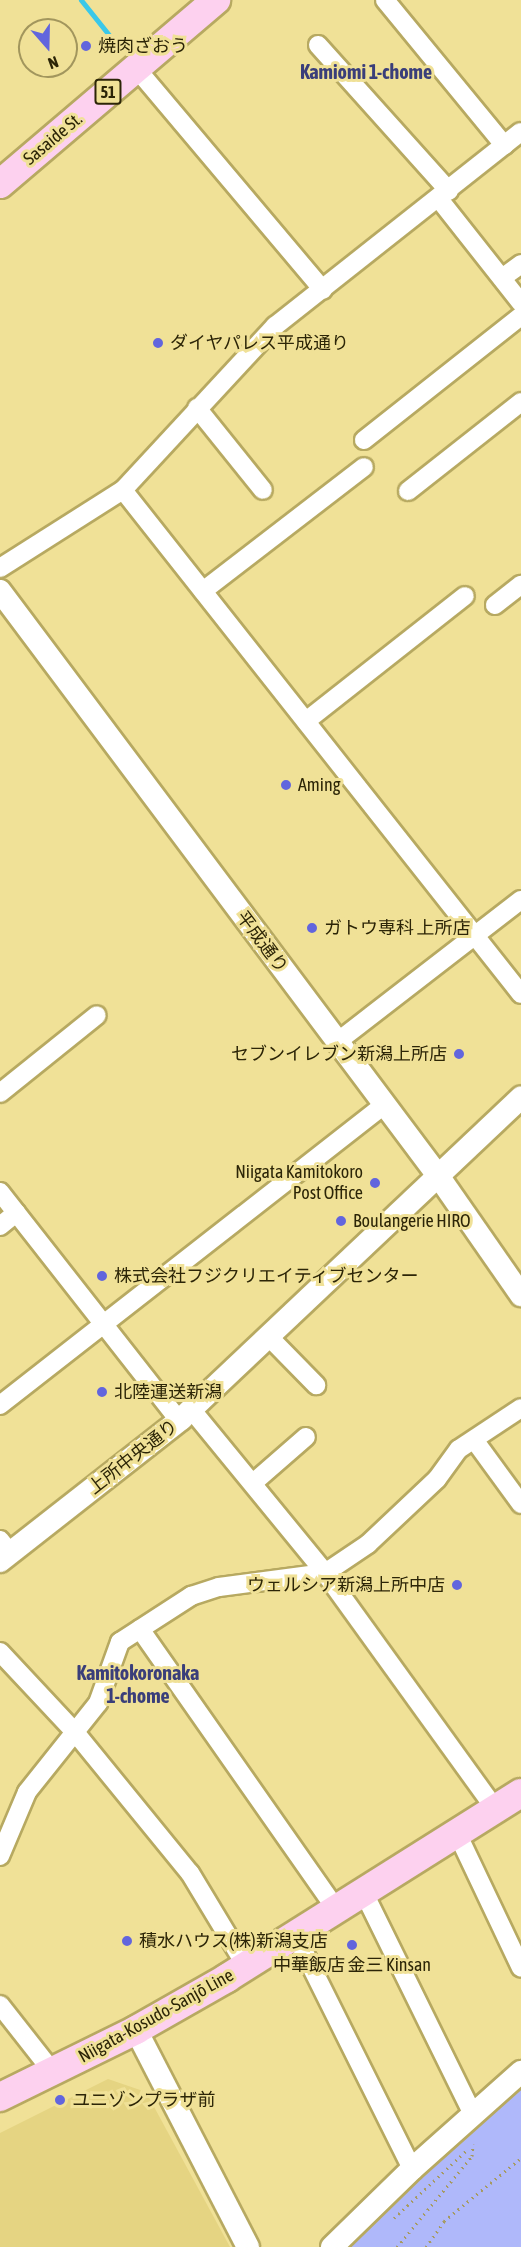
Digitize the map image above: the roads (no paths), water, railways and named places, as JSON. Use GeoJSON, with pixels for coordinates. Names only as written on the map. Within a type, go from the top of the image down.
{"type":"FeatureCollection","features":[{"type":"Feature","properties":{"kind":"main road","name":"Sasaide St."},"geometry":{"type":"LineString","coordinates":[[0,184],[216,0]]}},
{"type":"Feature","properties":{"kind":"main road","name":"Niigata-Kosudo-Sanjō Line"},"geometry":{"type":"LineString","coordinates":[[0,2097],[136,2030],[246,1966],[521,1793]]}},
{"type":"Feature","properties":{"kind":"street"},"geometry":{"type":"LineString","coordinates":[[385,0],[504,145]]}},
{"type":"Feature","properties":{"kind":"street"},"geometry":{"type":"LineString","coordinates":[[318,45],[444,195],[521,303]]}},
{"type":"Feature","properties":{"kind":"street"},"geometry":{"type":"LineString","coordinates":[[136,68],[323,290]]}},
{"type":"Feature","properties":{"kind":"street"},"geometry":{"type":"LineString","coordinates":[[0,568],[123,489],[275,326],[521,132]]}},
{"type":"Feature","properties":{"kind":"street"},"geometry":{"type":"LineString","coordinates":[[502,279],[521,264]]}},
{"type":"Feature","properties":{"kind":"street"},"geometry":{"type":"LineString","coordinates":[[364,440],[521,316]]}},
{"type":"Feature","properties":{"kind":"street"},"geometry":{"type":"LineString","coordinates":[[408,490],[521,402]]}},
{"type":"Feature","properties":{"kind":"street"},"geometry":{"type":"LineString","coordinates":[[197,408],[263,490]]}},
{"type":"Feature","properties":{"kind":"street"},"geometry":{"type":"LineString","coordinates":[[203,591],[364,467]]}},
{"type":"Feature","properties":{"kind":"street"},"geometry":{"type":"LineString","coordinates":[[123,489],[521,994]]}},
{"type":"Feature","properties":{"kind":"street"},"geometry":{"type":"LineString","coordinates":[[495,605],[521,585]]}},
{"type":"Feature","properties":{"kind":"street","name":"平成通り"},"geometry":{"type":"LineString","coordinates":[[0,591],[384,1105],[514,1271],[521,1295]]}},
{"type":"Feature","properties":{"kind":"street"},"geometry":{"type":"LineString","coordinates":[[306,722],[465,596]]}},
{"type":"Feature","properties":{"kind":"street"},"geometry":{"type":"LineString","coordinates":[[338,1042],[521,900]]}},
{"type":"Feature","properties":{"kind":"street"},"geometry":{"type":"LineString","coordinates":[[0,1093],[98,1015]]}},
{"type":"Feature","properties":{"kind":"street","name":"上所中央通り"},"geometry":{"type":"LineString","coordinates":[[3,1551],[185,1415],[521,1098]]}},
{"type":"Feature","properties":{"kind":"street"},"geometry":{"type":"LineString","coordinates":[[0,1405],[384,1105]]}},
{"type":"Feature","properties":{"kind":"street"},"geometry":{"type":"LineString","coordinates":[[0,1192],[106,1323],[185,1415],[253,1483],[325,1573],[495,1809]]}},
{"type":"Feature","properties":{"kind":"street"},"geometry":{"type":"LineString","coordinates":[[0,1226],[16,1213]]}},
{"type":"Feature","properties":{"kind":"street"},"geometry":{"type":"LineString","coordinates":[[268,1336],[316,1385]]}},
{"type":"Feature","properties":{"kind":"street"},"geometry":{"type":"LineString","coordinates":[[0,1856],[27,1792],[98,1703],[120,1642],[191,1596],[219,1587],[325,1573],[368,1544],[437,1479],[459,1449],[475,1441],[521,1408]]}},
{"type":"Feature","properties":{"kind":"street"},"geometry":{"type":"LineString","coordinates":[[253,1483],[306,1437]]}},
{"type":"Feature","properties":{"kind":"street"},"geometry":{"type":"LineString","coordinates":[[475,1441],[521,1504]]}},
{"type":"Feature","properties":{"kind":"street"},"geometry":{"type":"LineString","coordinates":[[140,1629],[337,1910]]}},
{"type":"Feature","properties":{"kind":"street"},"geometry":{"type":"LineString","coordinates":[[0,1652],[74,1731],[190,1873],[246,1966]]}},
{"type":"Feature","properties":{"kind":"street"},"geometry":{"type":"LineString","coordinates":[[458,1833],[521,1968]]}},
{"type":"Feature","properties":{"kind":"street"},"geometry":{"type":"LineString","coordinates":[[364,1893],[473,2115]]}},
{"type":"Feature","properties":{"kind":"street"},"geometry":{"type":"LineString","coordinates":[[296,1936],[412,2169]]}},
{"type":"Feature","properties":{"kind":"street"},"geometry":{"type":"LineString","coordinates":[[0,2005],[52,2071]]}},
{"type":"Feature","properties":{"kind":"street"},"geometry":{"type":"LineString","coordinates":[[136,2030],[248,2247]]}},
{"type":"Feature","properties":{"kind":"street"},"geometry":{"type":"LineString","coordinates":[[332,2247],[412,2169],[521,2072]]}},
{"type":"Feature","properties":{"kind":"waterway"},"geometry":{"type":"LineString","coordinates":[[81,0],[117,45]]}},
{"type":"Feature","properties":{"kind":"place","name":"焼肉ざおう"},"geometry":{"type":"Point","coordinates":[86,46]}},
{"type":"Feature","properties":{"kind":"place","name":"ダイヤパレス平成通り"},"geometry":{"type":"Point","coordinates":[158,343]}},
{"type":"Feature","properties":{"kind":"place","name":"Aming"},"geometry":{"type":"Point","coordinates":[286,785]}},
{"type":"Feature","properties":{"kind":"place","name":"ガトウ専科 上所店"},"geometry":{"type":"Point","coordinates":[312,928]}},
{"type":"Feature","properties":{"kind":"place","name":"セブンイレブン新潟上所店"},"geometry":{"type":"Point","coordinates":[459,1054]}},
{"type":"Feature","properties":{"kind":"place","name":"Niigata Kamitokoro Post Office"},"geometry":{"type":"Point","coordinates":[375,1183]}},
{"type":"Feature","properties":{"kind":"place","name":"Boulangerie HIRO"},"geometry":{"type":"Point","coordinates":[341,1221]}},
{"type":"Feature","properties":{"kind":"place","name":"株式会社フジクリエイティブセンター"},"geometry":{"type":"Point","coordinates":[102,1276]}},
{"type":"Feature","properties":{"kind":"place","name":"北陸運送新潟"},"geometry":{"type":"Point","coordinates":[102,1392]}},
{"type":"Feature","properties":{"kind":"place","name":"ウェルシア新潟上所中店"},"geometry":{"type":"Point","coordinates":[457,1585]}},
{"type":"Feature","properties":{"kind":"place","name":"積水ハウス(株)新潟支店"},"geometry":{"type":"Point","coordinates":[127,1941]}},
{"type":"Feature","properties":{"kind":"place","name":"中華飯店 金三 Kinsan"},"geometry":{"type":"Point","coordinates":[352,1945]}},
{"type":"Feature","properties":{"kind":"place","name":"ユニゾンプラザ前"},"geometry":{"type":"Point","coordinates":[60,2100]}},
{"type":"Feature","properties":{"kind":"district","name":"Kamiomi 1-chome"},"geometry":{"type":"Point","coordinates":[366,71]}},
{"type":"Feature","properties":{"kind":"district","name":"Kamitokoronaka 1-chome"},"geometry":{"type":"Point","coordinates":[138,1684]}}]}
